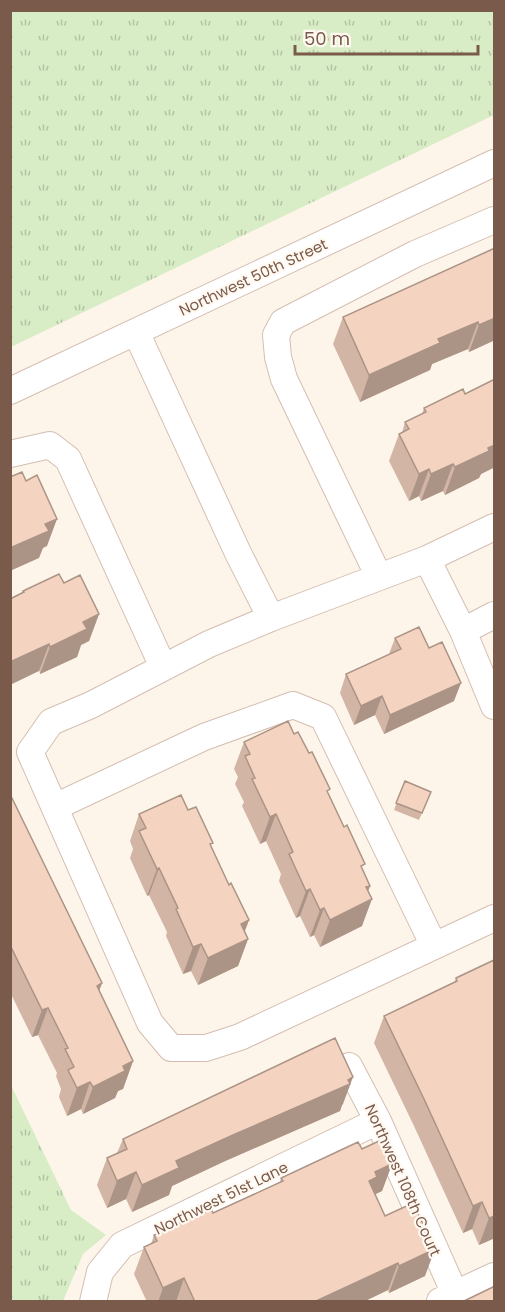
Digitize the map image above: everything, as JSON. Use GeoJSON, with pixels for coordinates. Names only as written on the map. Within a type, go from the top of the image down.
{"type":"FeatureCollection","features":[{"type":"Feature","properties":{"kind":"street","name":"Northwest 50th Street"},"geometry":{"type":"LineString","coordinates":[[10,391],[495,163]]}},
{"type":"Feature","properties":{"kind":"street"},"geometry":{"type":"LineString","coordinates":[[379,577],[284,379],[278,357],[276,335],[283,322],[416,254],[495,220]]}},
{"type":"Feature","properties":{"kind":"street"},"geometry":{"type":"LineString","coordinates":[[136,332],[238,553],[271,618]]}},
{"type":"Feature","properties":{"kind":"street"},"geometry":{"type":"LineString","coordinates":[[10,453],[50,445],[68,459],[163,668]]}},
{"type":"Feature","properties":{"kind":"street"},"geometry":{"type":"LineString","coordinates":[[495,527],[427,559],[208,644],[91,705],[51,722],[20,753],[55,807],[150,1023],[171,1048],[206,1048],[240,1037],[495,918]]}},
{"type":"Feature","properties":{"kind":"street"},"geometry":{"type":"LineString","coordinates":[[427,559],[463,631],[495,706]]}},
{"type":"Feature","properties":{"kind":"street"},"geometry":{"type":"LineString","coordinates":[[463,631],[495,615]]}},
{"type":"Feature","properties":{"kind":"street"},"geometry":{"type":"LineString","coordinates":[[55,807],[204,737],[293,705],[323,717],[434,946]]}},
{"type":"Feature","properties":{"kind":"street","name":"Northwest 108th Court"},"geometry":{"type":"LineString","coordinates":[[349,1066],[378,1121],[447,1298]]}},
{"type":"Feature","properties":{"kind":"street","name":"Northwest 51st Lane"},"geometry":{"type":"LineString","coordinates":[[93,1302],[100,1272],[122,1245],[378,1121]]}},
{"type":"Feature","properties":{"kind":"street"},"geometry":{"type":"LineString","coordinates":[[447,1298],[495,1276]]}},
{"type":"Feature","properties":{"kind":"green space"},"geometry":{"type":"Polygon","coordinates":[[[11,10],[494,11],[494,115],[11,347],[11,10]]]}},
{"type":"Feature","properties":{"kind":"green space"},"geometry":{"type":"Polygon","coordinates":[[[10,1083],[71,1210],[106,1235],[83,1254],[63,1301],[11,1301],[10,1083]]]}},
{"type":"Feature","properties":{"kind":"building"},"geometry":{"type":"Polygon","coordinates":[[[495,248],[495,318],[479,325],[478,322],[438,339],[440,343],[369,375],[343,317],[495,248]]]}},
{"type":"Feature","properties":{"kind":"building"},"geometry":{"type":"Polygon","coordinates":[[[495,379],[495,445],[488,448],[489,451],[455,467],[453,464],[431,474],[429,469],[419,474],[399,434],[409,429],[405,422],[426,412],[424,408],[463,389],[465,394],[495,379]]]}},
{"type":"Feature","properties":{"kind":"building"},"geometry":{"type":"Polygon","coordinates":[[[22,472],[26,481],[37,475],[57,519],[45,524],[49,531],[10,548],[10,477],[22,472]]]}},
{"type":"Feature","properties":{"kind":"building"},"geometry":{"type":"Polygon","coordinates":[[[59,574],[64,583],[80,575],[99,614],[83,622],[87,629],[50,647],[49,644],[10,662],[10,599],[59,574]]]}},
{"type":"Feature","properties":{"kind":"building"},"geometry":{"type":"Polygon","coordinates":[[[419,627],[429,648],[442,642],[461,683],[390,715],[382,696],[361,706],[346,674],[401,649],[395,638],[419,627]]]}},
{"type":"Feature","properties":{"kind":"building"},"geometry":{"type":"Polygon","coordinates":[[[288,721],[294,734],[298,732],[309,753],[312,752],[330,789],[327,791],[344,827],[347,825],[365,864],[361,866],[370,886],[366,887],[372,899],[330,920],[324,908],[320,910],[310,889],[306,891],[289,854],[293,852],[276,814],[270,817],[252,779],[255,778],[245,756],[250,754],[244,742],[288,721]]]}},
{"type":"Feature","properties":{"kind":"building"},"geometry":{"type":"Polygon","coordinates":[[[405,781],[431,792],[422,813],[396,803],[405,781]]]}},
{"type":"Feature","properties":{"kind":"building"},"geometry":{"type":"Polygon","coordinates":[[[10,794],[102,983],[97,986],[133,1061],[123,1066],[125,1071],[93,1087],[90,1082],[77,1088],[68,1070],[74,1067],[65,1049],[68,1048],[48,1008],[42,1010],[10,945],[10,794]]]}},
{"type":"Feature","properties":{"kind":"building"},"geometry":{"type":"Polygon","coordinates":[[[181,795],[188,810],[196,807],[229,885],[231,883],[249,920],[241,924],[248,939],[208,958],[201,944],[193,947],[176,909],[178,908],[139,831],[146,828],[139,814],[181,795]]]}},
{"type":"Feature","properties":{"kind":"building"},"geometry":{"type":"Polygon","coordinates":[[[494,960],[495,1216],[489,1218],[482,1202],[473,1206],[384,1016],[457,981],[456,978],[494,960]]]}},
{"type":"Feature","properties":{"kind":"building"},"geometry":{"type":"Polygon","coordinates":[[[335,1038],[353,1077],[348,1080],[350,1084],[176,1161],[179,1168],[142,1185],[136,1172],[117,1181],[107,1158],[127,1149],[123,1139],[335,1038]]]}},
{"type":"Feature","properties":{"kind":"building"},"geometry":{"type":"Polygon","coordinates":[[[381,1140],[392,1164],[375,1172],[377,1177],[369,1181],[385,1216],[413,1203],[435,1249],[399,1266],[398,1263],[314,1302],[195,1302],[184,1278],[163,1288],[144,1247],[157,1241],[154,1235],[211,1209],[213,1213],[283,1181],[281,1178],[358,1142],[362,1149],[381,1140]]]}},
{"type":"Feature","properties":{"kind":"building"},"geometry":{"type":"Polygon","coordinates":[[[495,1286],[495,1302],[462,1302],[495,1286]]]}}]}
